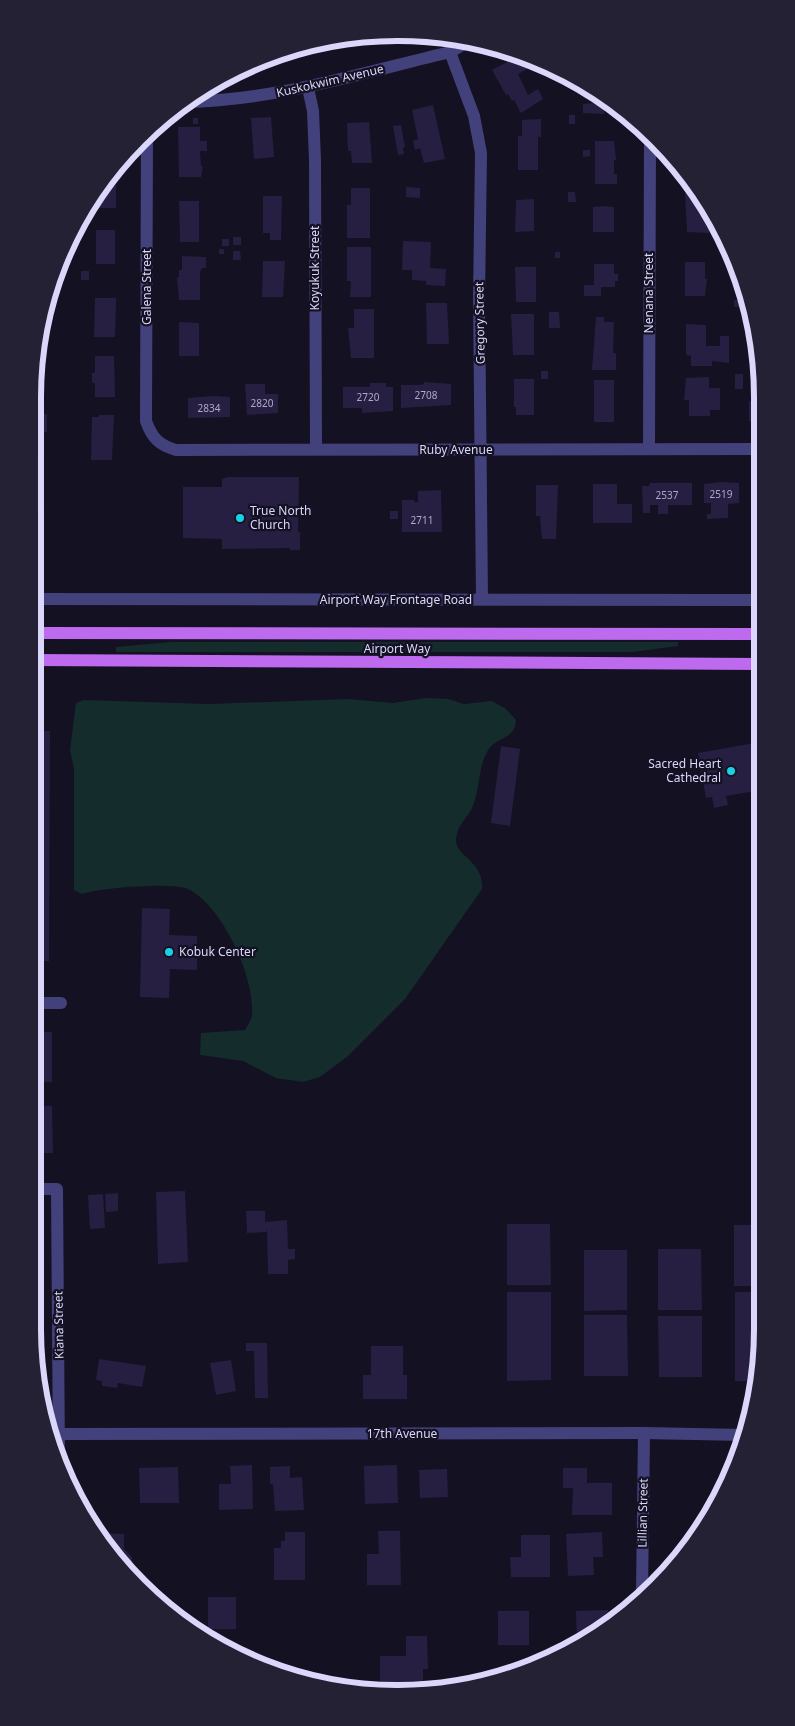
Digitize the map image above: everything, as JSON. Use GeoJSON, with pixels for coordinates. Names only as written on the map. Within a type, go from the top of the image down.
{"type":"FeatureCollection","features":[{"type":"Feature","properties":{"kind":"main road","name":"Airport Way"},"geometry":{"type":"LineString","coordinates":[[41,633],[754,634]]}},
{"type":"Feature","properties":{"kind":"main road","name":"Airport Way"},"geometry":{"type":"LineString","coordinates":[[41,660],[754,664]]}},
{"type":"Feature","properties":{"kind":"street","name":"Kuskokwim Avenue"},"geometry":{"type":"LineString","coordinates":[[200,101],[260,96],[308,88],[450,52],[459,47]]}},
{"type":"Feature","properties":{"kind":"street","name":"Gregory Street"},"geometry":{"type":"LineString","coordinates":[[450,52],[474,116],[481,153],[479,298],[482,599]]}},
{"type":"Feature","properties":{"kind":"street","name":"Koyukuk Street"},"geometry":{"type":"LineString","coordinates":[[308,88],[313,111],[315,160],[316,449]]}},
{"type":"Feature","properties":{"kind":"street","name":"Galena Street"},"geometry":{"type":"LineString","coordinates":[[147,145],[146,413],[148,426],[154,440]]}},
{"type":"Feature","properties":{"kind":"street","name":"Nenana Street"},"geometry":{"type":"LineString","coordinates":[[649,449],[650,147]]}},
{"type":"Feature","properties":{"kind":"street","name":"Ruby Avenue"},"geometry":{"type":"LineString","coordinates":[[154,440],[176,450],[754,449]]}},
{"type":"Feature","properties":{"kind":"street","name":"Airport Way Frontage Road"},"geometry":{"type":"LineString","coordinates":[[41,599],[754,600]]}},
{"type":"Feature","properties":{"kind":"street"},"geometry":{"type":"LineString","coordinates":[[41,1003],[61,1003]]}},
{"type":"Feature","properties":{"kind":"street","name":"Kiana Street"},"geometry":{"type":"LineString","coordinates":[[41,1189],[57,1189],[60,1442]]}},
{"type":"Feature","properties":{"kind":"street","name":"17th Avenue"},"geometry":{"type":"LineString","coordinates":[[60,1434],[644,1433],[738,1435]]}},
{"type":"Feature","properties":{"kind":"street","name":"Lillian Street"},"geometry":{"type":"LineString","coordinates":[[642,1587],[644,1433]]}},
{"type":"Feature","properties":{"kind":"green space"},"geometry":{"type":"Polygon","coordinates":[[[171,642],[678,642],[678,646],[633,652],[116,652],[116,647],[171,642]]]}},
{"type":"Feature","properties":{"kind":"green space"},"geometry":{"type":"Polygon","coordinates":[[[426,698],[448,699],[464,704],[492,701],[506,709],[516,720],[512,732],[495,743],[487,752],[482,765],[475,801],[457,834],[456,842],[458,848],[478,870],[482,889],[405,999],[348,1056],[320,1077],[303,1082],[276,1078],[243,1061],[200,1055],[201,1033],[245,1030],[251,1020],[252,1001],[242,964],[224,926],[213,910],[188,889],[167,886],[135,887],[82,894],[74,890],[74,769],[70,750],[76,703],[84,700],[209,704],[348,699],[393,703],[426,698]]]}},
{"type":"Feature","properties":{"kind":"building"},"geometry":{"type":"Polygon","coordinates":[[[321,50],[321,50],[287,60],[305,53],[321,50]]]}},
{"type":"Feature","properties":{"kind":"building"},"geometry":{"type":"Polygon","coordinates":[[[505,58],[531,67],[518,74],[528,95],[538,89],[543,99],[521,113],[514,100],[512,101],[508,94],[506,95],[492,70],[507,62],[505,58]]]}},
{"type":"Feature","properties":{"kind":"building"},"geometry":{"type":"Polygon","coordinates":[[[594,100],[604,108],[604,114],[583,113],[583,104],[594,103],[594,100]]]}},
{"type":"Feature","properties":{"kind":"building"},"geometry":{"type":"Polygon","coordinates":[[[433,105],[445,159],[424,163],[420,148],[415,150],[413,141],[418,139],[412,110],[433,105]]]}},
{"type":"Feature","properties":{"kind":"building"},"geometry":{"type":"Polygon","coordinates":[[[569,115],[575,115],[575,124],[569,124],[569,115]]]}},
{"type":"Feature","properties":{"kind":"building"},"geometry":{"type":"Polygon","coordinates":[[[271,117],[274,157],[254,159],[251,118],[271,117]]]}},
{"type":"Feature","properties":{"kind":"building"},"geometry":{"type":"Polygon","coordinates":[[[193,118],[198,118],[198,124],[193,124],[193,118]]]}},
{"type":"Feature","properties":{"kind":"building"},"geometry":{"type":"Polygon","coordinates":[[[541,119],[541,137],[538,137],[538,170],[518,170],[518,136],[522,136],[522,120],[541,119]]]}},
{"type":"Feature","properties":{"kind":"building"},"geometry":{"type":"Polygon","coordinates":[[[369,122],[372,163],[352,163],[351,151],[348,151],[347,123],[369,122]]]}},
{"type":"Feature","properties":{"kind":"building"},"geometry":{"type":"Polygon","coordinates":[[[401,125],[405,147],[403,148],[404,154],[398,155],[393,126],[401,125]]]}},
{"type":"Feature","properties":{"kind":"building"},"geometry":{"type":"Polygon","coordinates":[[[178,127],[200,127],[200,141],[207,141],[207,151],[200,151],[201,166],[203,166],[201,177],[179,177],[178,127]]]}},
{"type":"Feature","properties":{"kind":"building"},"geometry":{"type":"Polygon","coordinates":[[[595,141],[614,141],[616,160],[614,160],[614,174],[617,174],[617,184],[595,184],[595,141]]]}},
{"type":"Feature","properties":{"kind":"building"},"geometry":{"type":"Polygon","coordinates":[[[583,150],[590,150],[590,156],[583,157],[583,150]]]}},
{"type":"Feature","properties":{"kind":"building"},"geometry":{"type":"Polygon","coordinates":[[[116,180],[116,208],[96,208],[116,180]]]}},
{"type":"Feature","properties":{"kind":"building"},"geometry":{"type":"Polygon","coordinates":[[[406,187],[420,188],[420,198],[406,197],[406,187]]]}},
{"type":"Feature","properties":{"kind":"building"},"geometry":{"type":"Polygon","coordinates":[[[351,188],[370,188],[370,238],[347,238],[347,205],[351,205],[351,188]]]}},
{"type":"Feature","properties":{"kind":"building"},"geometry":{"type":"Polygon","coordinates":[[[568,192],[575,192],[576,202],[568,202],[568,192]]]}},
{"type":"Feature","properties":{"kind":"building"},"geometry":{"type":"Polygon","coordinates":[[[685,194],[690,194],[709,225],[709,233],[687,232],[685,194]]]}},
{"type":"Feature","properties":{"kind":"building"},"geometry":{"type":"Polygon","coordinates":[[[263,196],[282,196],[281,240],[270,240],[270,233],[263,233],[263,196]]]}},
{"type":"Feature","properties":{"kind":"building"},"geometry":{"type":"Polygon","coordinates":[[[534,199],[534,231],[515,232],[516,200],[534,199]]]}},
{"type":"Feature","properties":{"kind":"building"},"geometry":{"type":"Polygon","coordinates":[[[179,201],[199,201],[199,242],[180,242],[179,201]]]}},
{"type":"Feature","properties":{"kind":"building"},"geometry":{"type":"Polygon","coordinates":[[[593,207],[614,207],[614,232],[593,232],[593,207]]]}},
{"type":"Feature","properties":{"kind":"building"},"geometry":{"type":"Polygon","coordinates":[[[96,230],[115,230],[115,264],[96,264],[96,230]]]}},
{"type":"Feature","properties":{"kind":"building"},"geometry":{"type":"Polygon","coordinates":[[[233,237],[241,237],[241,245],[233,245],[233,237]]]}},
{"type":"Feature","properties":{"kind":"building"},"geometry":{"type":"Polygon","coordinates":[[[222,239],[229,239],[229,246],[222,246],[222,239]]]}},
{"type":"Feature","properties":{"kind":"building"},"geometry":{"type":"Polygon","coordinates":[[[403,241],[431,242],[430,268],[446,269],[445,286],[426,285],[426,281],[412,280],[412,270],[402,270],[403,241]]]}},
{"type":"Feature","properties":{"kind":"building"},"geometry":{"type":"Polygon","coordinates":[[[347,247],[371,247],[371,297],[350,297],[351,281],[347,281],[347,247]]]}},
{"type":"Feature","properties":{"kind":"building"},"geometry":{"type":"Polygon","coordinates":[[[219,249],[224,249],[224,254],[219,254],[219,249]]]}},
{"type":"Feature","properties":{"kind":"building"},"geometry":{"type":"Polygon","coordinates":[[[233,251],[240,251],[241,260],[233,260],[233,251]]]}},
{"type":"Feature","properties":{"kind":"building"},"geometry":{"type":"Polygon","coordinates":[[[555,252],[560,252],[560,258],[555,258],[555,252]]]}},
{"type":"Feature","properties":{"kind":"building"},"geometry":{"type":"Polygon","coordinates":[[[182,256],[206,257],[206,268],[202,268],[200,272],[200,300],[179,300],[177,277],[179,277],[179,270],[182,270],[182,256]]]}},
{"type":"Feature","properties":{"kind":"building"},"geometry":{"type":"Polygon","coordinates":[[[263,261],[285,261],[283,297],[262,297],[263,261]]]}},
{"type":"Feature","properties":{"kind":"building"},"geometry":{"type":"Polygon","coordinates":[[[685,262],[705,262],[705,279],[707,279],[705,296],[685,296],[685,262]]]}},
{"type":"Feature","properties":{"kind":"building"},"geometry":{"type":"Polygon","coordinates":[[[594,264],[614,264],[614,274],[618,274],[618,281],[615,281],[615,287],[601,287],[601,296],[584,296],[584,285],[594,285],[594,264]]]}},
{"type":"Feature","properties":{"kind":"building"},"geometry":{"type":"Polygon","coordinates":[[[515,267],[536,267],[536,302],[516,302],[515,267]]]}},
{"type":"Feature","properties":{"kind":"building"},"geometry":{"type":"Polygon","coordinates":[[[81,271],[89,271],[89,280],[81,280],[81,271]]]}},
{"type":"Feature","properties":{"kind":"building"},"geometry":{"type":"Polygon","coordinates":[[[95,298],[116,298],[115,337],[94,337],[95,298]]]}},
{"type":"Feature","properties":{"kind":"building"},"geometry":{"type":"Polygon","coordinates":[[[734,300],[740,300],[741,307],[734,307],[734,300]]]}},
{"type":"Feature","properties":{"kind":"building"},"geometry":{"type":"Polygon","coordinates":[[[426,303],[447,303],[449,344],[427,344],[426,303]]]}},
{"type":"Feature","properties":{"kind":"building"},"geometry":{"type":"Polygon","coordinates":[[[354,309],[374,309],[374,358],[351,358],[348,328],[354,328],[354,309]]]}},
{"type":"Feature","properties":{"kind":"building"},"geometry":{"type":"Polygon","coordinates":[[[549,312],[559,312],[560,328],[549,328],[549,312]]]}},
{"type":"Feature","properties":{"kind":"building"},"geometry":{"type":"Polygon","coordinates":[[[511,314],[534,314],[534,355],[513,355],[511,314]]]}},
{"type":"Feature","properties":{"kind":"building"},"geometry":{"type":"Polygon","coordinates":[[[596,317],[604,317],[604,322],[614,322],[613,353],[616,353],[616,370],[592,370],[596,317]]]}},
{"type":"Feature","properties":{"kind":"building"},"geometry":{"type":"Polygon","coordinates":[[[179,322],[199,323],[199,356],[179,356],[179,322]]]}},
{"type":"Feature","properties":{"kind":"building"},"geometry":{"type":"Polygon","coordinates":[[[686,324],[706,325],[706,346],[720,346],[720,336],[729,336],[729,363],[712,361],[712,366],[691,366],[691,356],[686,355],[686,324]]]}},
{"type":"Feature","properties":{"kind":"building"},"geometry":{"type":"Polygon","coordinates":[[[95,356],[114,356],[115,397],[95,397],[95,383],[92,383],[92,373],[95,373],[95,356]]]}},
{"type":"Feature","properties":{"kind":"building"},"geometry":{"type":"Polygon","coordinates":[[[541,371],[548,371],[548,379],[541,379],[541,371]]]}},
{"type":"Feature","properties":{"kind":"building"},"geometry":{"type":"Polygon","coordinates":[[[735,374],[743,374],[743,389],[735,389],[735,374]]]}},
{"type":"Feature","properties":{"kind":"building"},"geometry":{"type":"Polygon","coordinates":[[[709,377],[709,388],[720,388],[720,410],[710,410],[710,416],[689,416],[689,400],[684,400],[686,378],[709,377]]]}},
{"type":"Feature","properties":{"kind":"building"},"geometry":{"type":"Polygon","coordinates":[[[514,379],[534,379],[534,415],[516,415],[516,407],[514,407],[514,379]]]}},
{"type":"Feature","properties":{"kind":"building"},"geometry":{"type":"Polygon","coordinates":[[[594,380],[614,380],[614,422],[594,422],[594,380]]]}},
{"type":"Feature","properties":{"kind":"building"},"geometry":{"type":"Polygon","coordinates":[[[424,382],[451,384],[451,405],[401,408],[401,385],[419,385],[424,384],[424,382]]]}},
{"type":"Feature","properties":{"kind":"building"},"geometry":{"type":"Polygon","coordinates":[[[370,383],[386,383],[386,387],[393,387],[393,411],[362,413],[362,408],[343,408],[343,387],[370,387],[370,383]]]}},
{"type":"Feature","properties":{"kind":"building"},"geometry":{"type":"Polygon","coordinates":[[[245,384],[265,384],[265,394],[278,394],[278,413],[247,415],[245,384]]]}},
{"type":"Feature","properties":{"kind":"building"},"geometry":{"type":"Polygon","coordinates":[[[230,397],[230,417],[188,418],[188,398],[230,397]]]}},
{"type":"Feature","properties":{"kind":"building"},"geometry":{"type":"Polygon","coordinates":[[[749,401],[754,401],[754,421],[749,421],[749,401]]]}},
{"type":"Feature","properties":{"kind":"building"},"geometry":{"type":"Polygon","coordinates":[[[41,414],[47,414],[47,432],[43,432],[43,475],[41,475],[41,414]]]}},
{"type":"Feature","properties":{"kind":"building"},"geometry":{"type":"Polygon","coordinates":[[[99,415],[114,415],[112,460],[91,460],[92,417],[99,417],[99,415]]]}},
{"type":"Feature","properties":{"kind":"building","name":"True North Church"},"geometry":{"type":"Polygon","coordinates":[[[228,477],[299,477],[298,532],[300,532],[300,550],[290,550],[290,548],[222,549],[222,539],[183,538],[183,487],[222,487],[222,479],[228,477]]]}},
{"type":"Feature","properties":{"kind":"building"},"geometry":{"type":"Polygon","coordinates":[[[721,482],[739,483],[739,503],[728,504],[728,518],[707,519],[707,514],[711,514],[711,503],[704,503],[704,484],[721,482]]]}},
{"type":"Feature","properties":{"kind":"building"},"geometry":{"type":"Polygon","coordinates":[[[650,483],[692,483],[692,505],[668,505],[668,514],[658,514],[658,505],[650,505],[650,513],[643,513],[642,486],[649,486],[650,483]]]}},
{"type":"Feature","properties":{"kind":"building"},"geometry":{"type":"Polygon","coordinates":[[[593,484],[617,484],[617,504],[632,504],[632,523],[593,523],[593,484]]]}},
{"type":"Feature","properties":{"kind":"building"},"geometry":{"type":"Polygon","coordinates":[[[536,485],[558,485],[556,539],[542,539],[540,516],[536,516],[536,485]]]}},
{"type":"Feature","properties":{"kind":"building"},"geometry":{"type":"Polygon","coordinates":[[[441,490],[442,532],[402,532],[402,500],[418,502],[418,491],[441,490]]]}},
{"type":"Feature","properties":{"kind":"building"},"geometry":{"type":"Polygon","coordinates":[[[390,511],[398,511],[398,519],[390,519],[390,511]]]}},
{"type":"Feature","properties":{"kind":"building"},"geometry":{"type":"Polygon","coordinates":[[[41,731],[50,731],[49,961],[41,961],[41,731]]]}},
{"type":"Feature","properties":{"kind":"building","name":"Sacred Heart Cathedral"},"geometry":{"type":"Polygon","coordinates":[[[754,743],[754,791],[726,796],[728,805],[714,808],[712,797],[706,798],[698,753],[754,743]]]}},
{"type":"Feature","properties":{"kind":"building"},"geometry":{"type":"Polygon","coordinates":[[[501,746],[520,749],[510,826],[491,823],[501,746]]]}},
{"type":"Feature","properties":{"kind":"building","name":"Kobuk Center"},"geometry":{"type":"Polygon","coordinates":[[[142,908],[170,909],[169,935],[197,936],[197,970],[170,969],[169,998],[140,997],[142,908]]]}},
{"type":"Feature","properties":{"kind":"building"},"geometry":{"type":"Polygon","coordinates":[[[41,1032],[52,1032],[52,1082],[41,1082],[41,1032]]]}},
{"type":"Feature","properties":{"kind":"building"},"geometry":{"type":"Polygon","coordinates":[[[41,1106],[52,1106],[53,1153],[41,1153],[41,1106]]]}},
{"type":"Feature","properties":{"kind":"building"},"geometry":{"type":"Polygon","coordinates":[[[185,1191],[188,1262],[158,1264],[156,1192],[185,1191]]]}},
{"type":"Feature","properties":{"kind":"building"},"geometry":{"type":"Polygon","coordinates":[[[118,1193],[118,1211],[106,1212],[105,1194],[118,1193]]]}},
{"type":"Feature","properties":{"kind":"building"},"geometry":{"type":"Polygon","coordinates":[[[103,1194],[105,1228],[90,1229],[88,1195],[103,1194]]]}},
{"type":"Feature","properties":{"kind":"building"},"geometry":{"type":"Polygon","coordinates":[[[246,1211],[265,1211],[265,1222],[287,1220],[288,1249],[295,1249],[295,1259],[288,1260],[288,1274],[268,1274],[267,1230],[266,1232],[247,1233],[246,1211]]]}},
{"type":"Feature","properties":{"kind":"building"},"geometry":{"type":"Polygon","coordinates":[[[507,1224],[550,1224],[551,1285],[507,1285],[507,1224]]]}},
{"type":"Feature","properties":{"kind":"building"},"geometry":{"type":"Polygon","coordinates":[[[734,1225],[754,1225],[754,1286],[734,1286],[734,1225]]]}},
{"type":"Feature","properties":{"kind":"building"},"geometry":{"type":"Polygon","coordinates":[[[658,1249],[701,1249],[702,1310],[658,1310],[658,1249]]]}},
{"type":"Feature","properties":{"kind":"building"},"geometry":{"type":"Polygon","coordinates":[[[584,1250],[627,1250],[627,1310],[584,1311],[584,1250]]]}},
{"type":"Feature","properties":{"kind":"building"},"geometry":{"type":"Polygon","coordinates":[[[507,1292],[551,1292],[551,1380],[507,1381],[507,1292]]]}},
{"type":"Feature","properties":{"kind":"building"},"geometry":{"type":"Polygon","coordinates":[[[735,1292],[754,1292],[753,1352],[750,1381],[735,1381],[735,1292]]]}},
{"type":"Feature","properties":{"kind":"building"},"geometry":{"type":"Polygon","coordinates":[[[584,1315],[627,1315],[628,1376],[584,1376],[584,1315]]]}},
{"type":"Feature","properties":{"kind":"building"},"geometry":{"type":"Polygon","coordinates":[[[658,1316],[702,1316],[702,1377],[659,1377],[658,1316]]]}},
{"type":"Feature","properties":{"kind":"building"},"geometry":{"type":"Polygon","coordinates":[[[246,1343],[267,1343],[268,1398],[255,1398],[254,1351],[246,1351],[246,1343]]]}},
{"type":"Feature","properties":{"kind":"building"},"geometry":{"type":"Polygon","coordinates":[[[371,1346],[403,1346],[403,1375],[407,1375],[407,1399],[363,1399],[363,1375],[371,1375],[371,1346]]]}},
{"type":"Feature","properties":{"kind":"building"},"geometry":{"type":"Polygon","coordinates":[[[99,1359],[146,1366],[142,1387],[118,1383],[117,1388],[102,1386],[102,1381],[96,1380],[99,1359]]]}},
{"type":"Feature","properties":{"kind":"building"},"geometry":{"type":"Polygon","coordinates":[[[231,1360],[236,1391],[216,1395],[210,1363],[231,1360]]]}},
{"type":"Feature","properties":{"kind":"building"},"geometry":{"type":"Polygon","coordinates":[[[252,1465],[253,1509],[219,1510],[219,1484],[231,1484],[230,1466],[252,1465]]]}},
{"type":"Feature","properties":{"kind":"building"},"geometry":{"type":"Polygon","coordinates":[[[397,1465],[398,1503],[365,1504],[364,1466],[397,1465]]]}},
{"type":"Feature","properties":{"kind":"building"},"geometry":{"type":"Polygon","coordinates":[[[290,1466],[290,1478],[302,1477],[304,1510],[275,1511],[273,1484],[270,1484],[270,1467],[290,1466]]]}},
{"type":"Feature","properties":{"kind":"building"},"geometry":{"type":"Polygon","coordinates":[[[178,1467],[179,1503],[140,1503],[139,1468],[178,1467]]]}},
{"type":"Feature","properties":{"kind":"building"},"geometry":{"type":"Polygon","coordinates":[[[563,1468],[587,1468],[587,1483],[612,1483],[612,1515],[572,1515],[573,1488],[563,1488],[563,1468]]]}},
{"type":"Feature","properties":{"kind":"building"},"geometry":{"type":"Polygon","coordinates":[[[447,1469],[448,1497],[420,1498],[419,1470],[447,1469]]]}},
{"type":"Feature","properties":{"kind":"building"},"geometry":{"type":"Polygon","coordinates":[[[378,1531],[400,1531],[401,1585],[367,1585],[367,1554],[379,1554],[378,1531]]]}},
{"type":"Feature","properties":{"kind":"building"},"geometry":{"type":"Polygon","coordinates":[[[285,1532],[305,1532],[305,1580],[274,1580],[274,1548],[281,1548],[281,1541],[285,1541],[285,1532]]]}},
{"type":"Feature","properties":{"kind":"building"},"geometry":{"type":"Polygon","coordinates":[[[602,1532],[603,1557],[593,1557],[594,1575],[568,1576],[566,1534],[602,1532]]]}},
{"type":"Feature","properties":{"kind":"building"},"geometry":{"type":"Polygon","coordinates":[[[106,1533],[124,1534],[124,1549],[132,1557],[132,1565],[106,1533]]]}},
{"type":"Feature","properties":{"kind":"building"},"geometry":{"type":"Polygon","coordinates":[[[521,1535],[550,1535],[550,1577],[511,1577],[510,1557],[521,1557],[521,1535]]]}},
{"type":"Feature","properties":{"kind":"building"},"geometry":{"type":"Polygon","coordinates":[[[208,1597],[236,1597],[236,1629],[208,1629],[208,1597]]]}},
{"type":"Feature","properties":{"kind":"building"},"geometry":{"type":"Polygon","coordinates":[[[608,1610],[608,1615],[577,1637],[576,1611],[608,1610]]]}},
{"type":"Feature","properties":{"kind":"building"},"geometry":{"type":"Polygon","coordinates":[[[498,1611],[529,1611],[529,1645],[498,1645],[498,1611]]]}},
{"type":"Feature","properties":{"kind":"building"},"geometry":{"type":"Polygon","coordinates":[[[406,1636],[427,1636],[428,1669],[423,1669],[423,1684],[380,1684],[380,1656],[406,1656],[406,1636]]]}},
{"type":"Feature","properties":{"kind":"place","name":"True North Church"},"geometry":{"type":"Point","coordinates":[240,518]}},
{"type":"Feature","properties":{"kind":"place","name":"Sacred Heart Cathedral"},"geometry":{"type":"Point","coordinates":[731,771]}},
{"type":"Feature","properties":{"kind":"place","name":"Kobuk Center"},"geometry":{"type":"Point","coordinates":[169,952]}}]}
